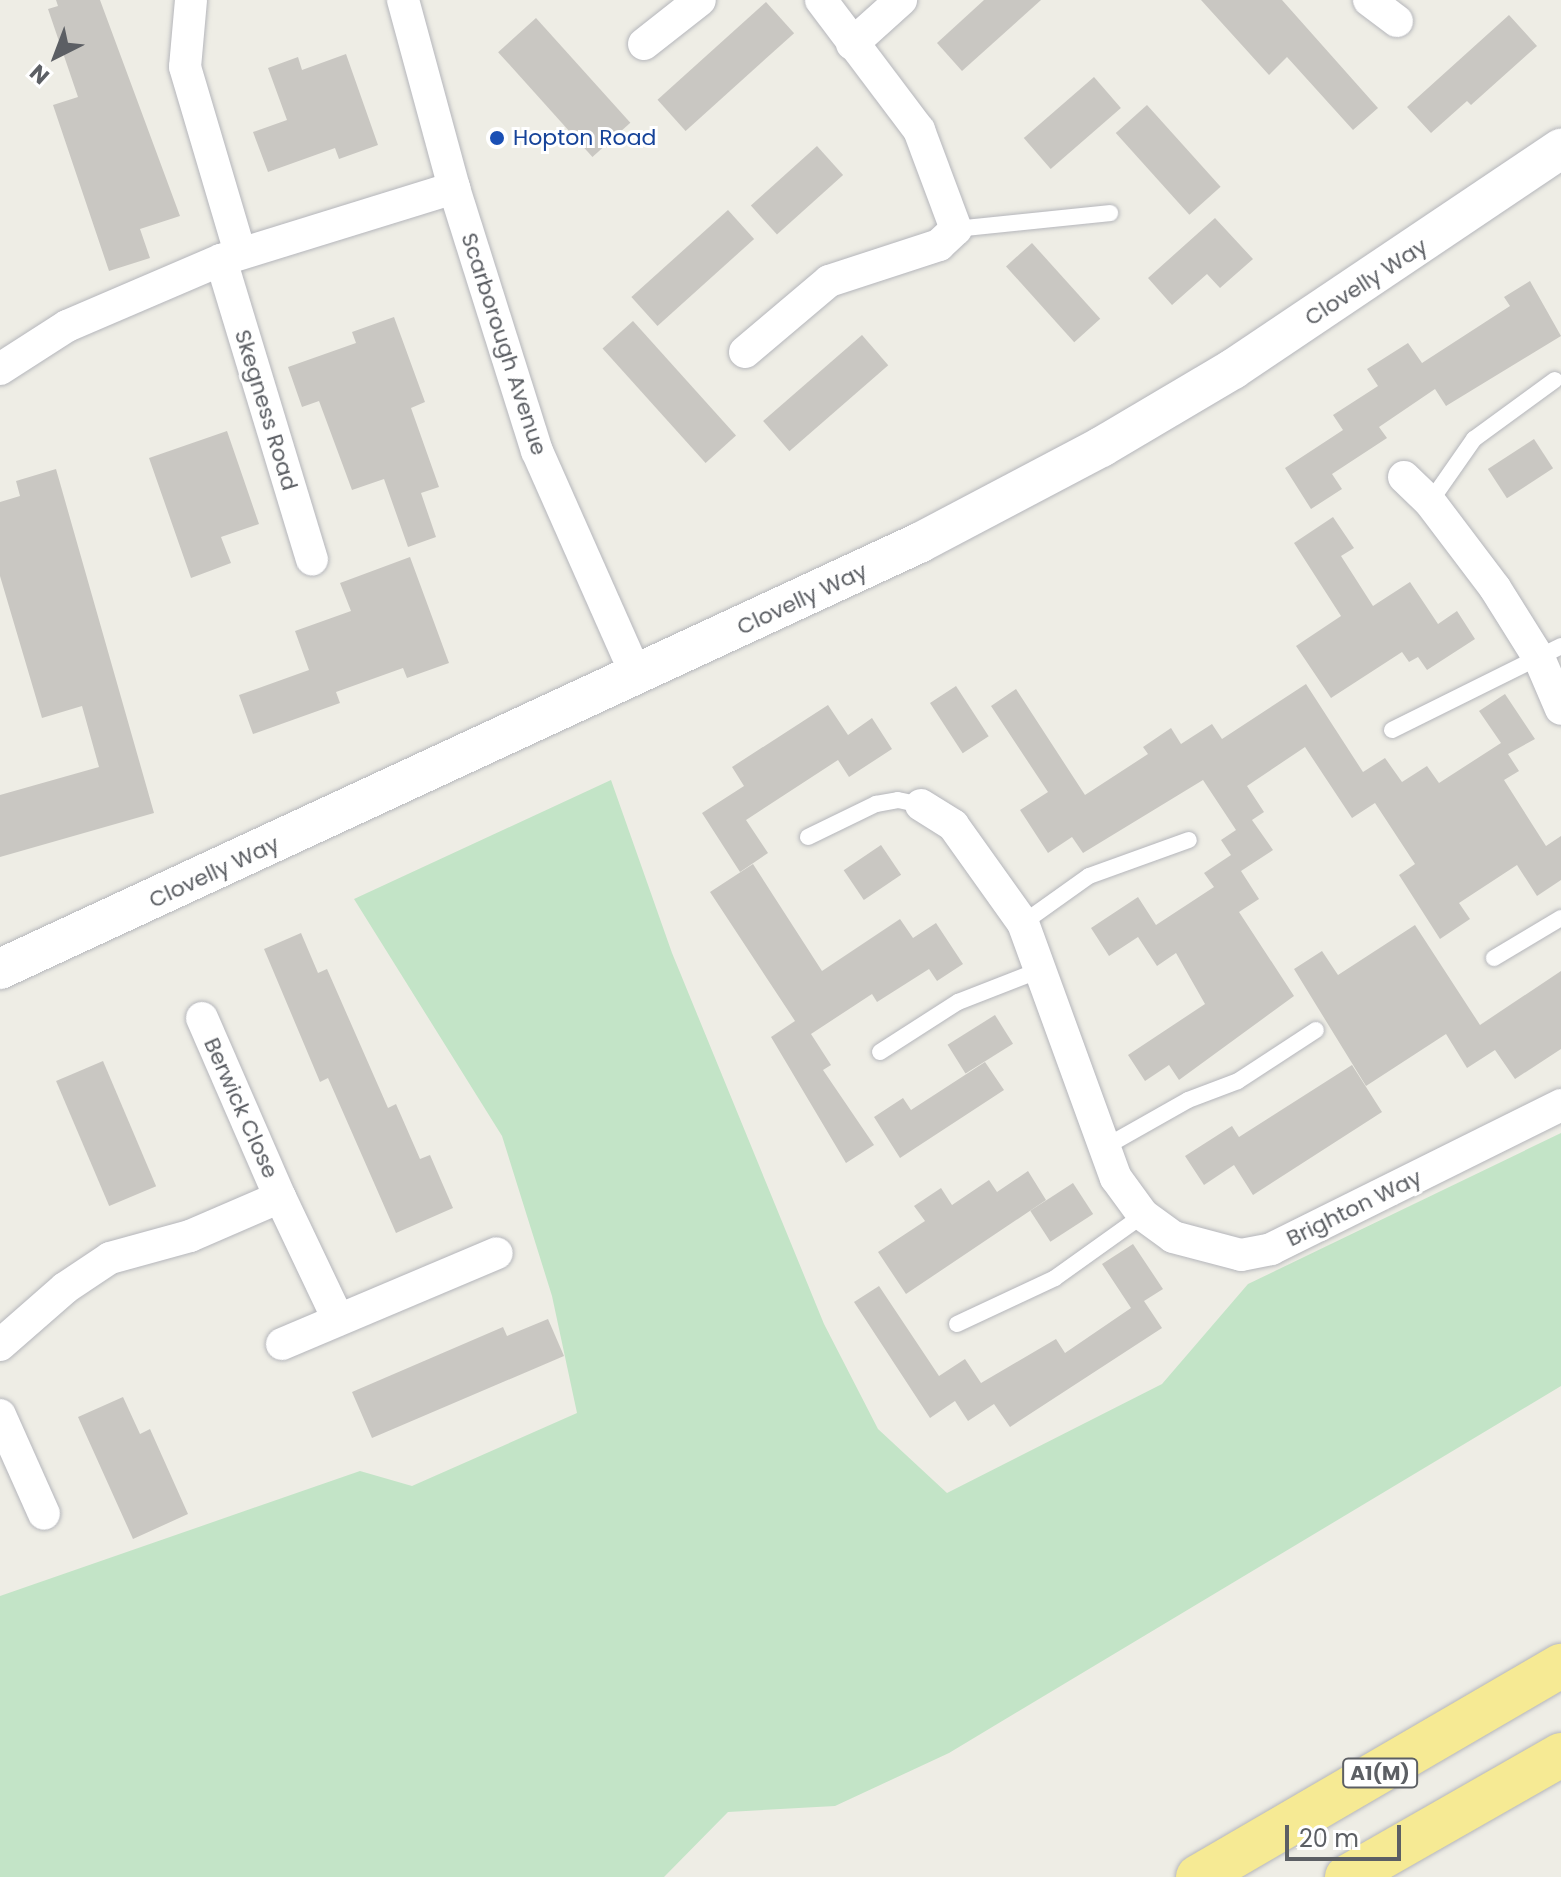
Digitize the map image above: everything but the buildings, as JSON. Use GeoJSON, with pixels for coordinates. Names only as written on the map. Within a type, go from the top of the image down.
{"type":"FeatureCollection","features":[{"type":"Feature","properties":{"kind":"highway","name":"A1(M)"},"geometry":{"type":"LineString","coordinates":[[1198,1877],[1561,1666]]}},
{"type":"Feature","properties":{"kind":"highway"},"geometry":{"type":"LineString","coordinates":[[1347,1877],[1561,1755]]}},
{"type":"Feature","properties":{"kind":"street","name":"Skegness Road"},"geometry":{"type":"LineString","coordinates":[[191,0],[185,67],[231,257],[312,560]]}},
{"type":"Feature","properties":{"kind":"street","name":"Scarborough Avenue"},"geometry":{"type":"LineString","coordinates":[[403,0],[454,188],[537,451],[637,677]]}},
{"type":"Feature","properties":{"kind":"street"},"geometry":{"type":"LineString","coordinates":[[644,44],[700,0]]}},
{"type":"Feature","properties":{"kind":"street"},"geometry":{"type":"LineString","coordinates":[[745,352],[829,281],[939,245],[956,229],[919,130],[821,0]]}},
{"type":"Feature","properties":{"kind":"street"},"geometry":{"type":"LineString","coordinates":[[852,44],[901,0]]}},
{"type":"Feature","properties":{"kind":"street"},"geometry":{"type":"LineString","coordinates":[[1369,0],[1397,21]]}},
{"type":"Feature","properties":{"kind":"street","name":"Clovelly Way"},"geometry":{"type":"LineString","coordinates":[[0,969],[708,644],[1017,491],[1194,392],[1389,268],[1561,149]]}},
{"type":"Feature","properties":{"kind":"street"},"geometry":{"type":"LineString","coordinates":[[0,369],[67,326],[231,257],[454,188]]}},
{"type":"Feature","properties":{"kind":"street"},"geometry":{"type":"LineString","coordinates":[[1404,477],[1430,502],[1495,588],[1550,653],[1561,709]]}},
{"type":"Feature","properties":{"kind":"street","name":"Brighton Way"},"geometry":{"type":"LineString","coordinates":[[921,805],[953,825],[1023,923],[1116,1178],[1143,1215],[1193,1246],[1241,1255],[1271,1249],[1561,1105]]}},
{"type":"Feature","properties":{"kind":"street","name":"Berwick Close"},"geometry":{"type":"LineString","coordinates":[[202,1018],[280,1197],[338,1319]]}},
{"type":"Feature","properties":{"kind":"street","name":"Berwick Close"},"geometry":{"type":"LineString","coordinates":[[0,1345],[65,1288],[110,1258],[190,1236],[280,1197]]}},
{"type":"Feature","properties":{"kind":"street"},"geometry":{"type":"LineString","coordinates":[[282,1344],[497,1253]]}},
{"type":"Feature","properties":{"kind":"street"},"geometry":{"type":"LineString","coordinates":[[0,1415],[44,1514]]}},
{"type":"Feature","properties":{"kind":"lane"},"geometry":{"type":"LineString","coordinates":[[956,229],[1110,213]]}},
{"type":"Feature","properties":{"kind":"lane"},"geometry":{"type":"LineString","coordinates":[[1430,502],[1474,439],[1555,380]]}},
{"type":"Feature","properties":{"kind":"lane"},"geometry":{"type":"LineString","coordinates":[[1392,730],[1550,653]]}},
{"type":"Feature","properties":{"kind":"lane","name":"Brighton Way"},"geometry":{"type":"LineString","coordinates":[[808,837],[876,804],[898,800],[921,805]]}},
{"type":"Feature","properties":{"kind":"lane"},"geometry":{"type":"LineString","coordinates":[[1023,923],[1089,876],[1189,840]]}},
{"type":"Feature","properties":{"kind":"lane"},"geometry":{"type":"LineString","coordinates":[[1494,958],[1561,918]]}},
{"type":"Feature","properties":{"kind":"lane"},"geometry":{"type":"LineString","coordinates":[[880,1052],[958,1002],[1040,970]]}},
{"type":"Feature","properties":{"kind":"lane"},"geometry":{"type":"LineString","coordinates":[[1105,1147],[1188,1100],[1238,1081],[1316,1030]]}},
{"type":"Feature","properties":{"kind":"lane"},"geometry":{"type":"LineString","coordinates":[[957,1324],[1055,1278],[1143,1215]]}},
{"type":"Feature","properties":{"kind":"green space"},"geometry":{"type":"Polygon","coordinates":[[[611,780],[672,953],[824,1324],[878,1429],[947,1493],[1162,1384],[1248,1284],[1561,1133],[1561,1386],[949,1753],[835,1806],[728,1812],[664,1877],[0,1877],[0,1596],[360,1471],[412,1486],[577,1413],[552,1296],[502,1136],[354,899],[611,780]]]}},
{"type":"Feature","properties":{"kind":"place","name":"Hopton Road"},"geometry":{"type":"Point","coordinates":[497,138]}}]}
